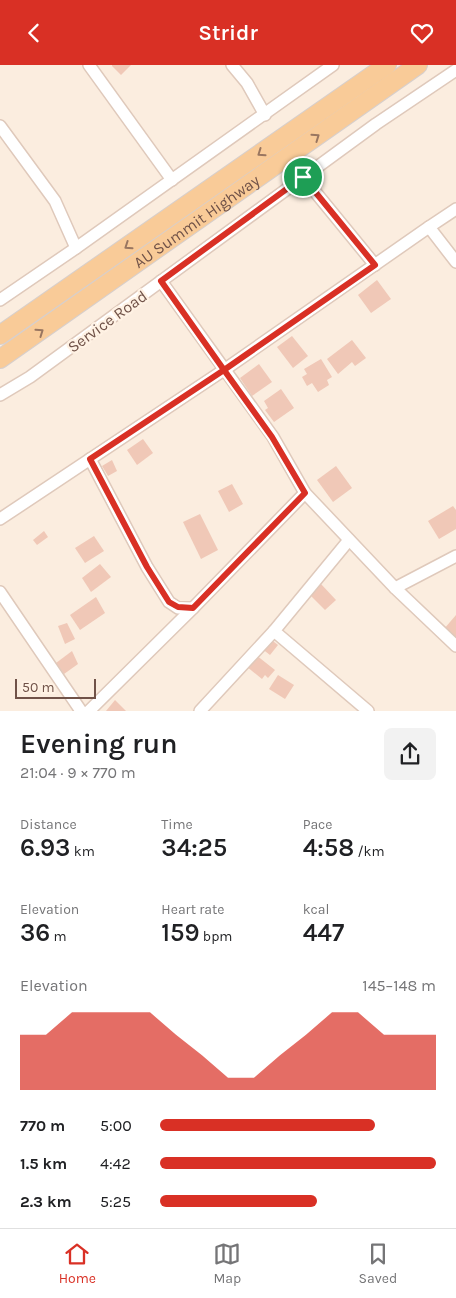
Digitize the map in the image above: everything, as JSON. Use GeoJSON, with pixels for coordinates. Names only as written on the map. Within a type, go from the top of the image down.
{"type":"FeatureCollection","features":[{"type":"Feature","properties":{"kind":"main road","name":"AU Summit Highway"},"geometry":{"type":"LineString","coordinates":[[0,335],[387,65]]}},
{"type":"Feature","properties":{"kind":"main road","name":"AU Summit Highway"},"geometry":{"type":"LineString","coordinates":[[0,359],[418,65]]}},
{"type":"Feature","properties":{"kind":"street"},"geometry":{"type":"LineString","coordinates":[[89,65],[172,180]]}},
{"type":"Feature","properties":{"kind":"street"},"geometry":{"type":"LineString","coordinates":[[232,65],[247,83],[265,115]]}},
{"type":"Feature","properties":{"kind":"street"},"geometry":{"type":"LineString","coordinates":[[0,300],[76,249],[333,65]]}},
{"type":"Feature","properties":{"kind":"street","name":"Service Road"},"geometry":{"type":"LineString","coordinates":[[0,395],[30,377],[303,177],[456,70]]}},
{"type":"Feature","properties":{"kind":"street"},"geometry":{"type":"LineString","coordinates":[[0,125],[55,201],[76,249]]}},
{"type":"Feature","properties":{"kind":"street"},"geometry":{"type":"LineString","coordinates":[[303,177],[375,265]]}},
{"type":"Feature","properties":{"kind":"street"},"geometry":{"type":"LineString","coordinates":[[0,519],[224,370],[456,209]]}},
{"type":"Feature","properties":{"kind":"street"},"geometry":{"type":"LineString","coordinates":[[430,227],[456,262]]}},
{"type":"Feature","properties":{"kind":"street"},"geometry":{"type":"LineString","coordinates":[[161,281],[272,437],[305,493],[395,587],[456,646]]}},
{"type":"Feature","properties":{"kind":"street"},"geometry":{"type":"LineString","coordinates":[[90,459],[147,567],[169,602],[178,607],[193,608]]}},
{"type":"Feature","properties":{"kind":"street"},"geometry":{"type":"LineString","coordinates":[[89,711],[305,493]]}},
{"type":"Feature","properties":{"kind":"street"},"geometry":{"type":"LineString","coordinates":[[200,711],[274,631],[349,540]]}},
{"type":"Feature","properties":{"kind":"street"},"geometry":{"type":"LineString","coordinates":[[395,587],[456,556]]}},
{"type":"Feature","properties":{"kind":"street"},"geometry":{"type":"LineString","coordinates":[[0,592],[81,711]]}},
{"type":"Feature","properties":{"kind":"street"},"geometry":{"type":"LineString","coordinates":[[274,631],[368,711]]}},
{"type":"Feature","properties":{"kind":"building"},"geometry":{"type":"Polygon","coordinates":[[[112,65],[131,65],[121,75],[112,65]]]}},
{"type":"Feature","properties":{"kind":"building"},"geometry":{"type":"Polygon","coordinates":[[[377,280],[391,299],[371,313],[358,295],[377,280]]]}},
{"type":"Feature","properties":{"kind":"building"},"geometry":{"type":"Polygon","coordinates":[[[292,336],[308,356],[293,368],[277,347],[292,336]]]}},
{"type":"Feature","properties":{"kind":"building"},"geometry":{"type":"Polygon","coordinates":[[[352,340],[366,358],[355,366],[352,362],[338,374],[327,359],[352,340]]]}},
{"type":"Feature","properties":{"kind":"building"},"geometry":{"type":"Polygon","coordinates":[[[321,359],[332,377],[327,380],[329,385],[318,392],[312,383],[307,386],[302,377],[307,374],[304,369],[321,359]]]}},
{"type":"Feature","properties":{"kind":"building"},"geometry":{"type":"Polygon","coordinates":[[[259,364],[272,382],[252,396],[240,378],[259,364]]]}},
{"type":"Feature","properties":{"kind":"building"},"geometry":{"type":"Polygon","coordinates":[[[281,389],[294,408],[274,422],[265,410],[268,408],[264,401],[281,389]]]}},
{"type":"Feature","properties":{"kind":"building"},"geometry":{"type":"Polygon","coordinates":[[[143,439],[153,453],[137,465],[127,450],[143,439]]]}},
{"type":"Feature","properties":{"kind":"building"},"geometry":{"type":"Polygon","coordinates":[[[112,460],[117,471],[108,476],[102,466],[112,460]]]}},
{"type":"Feature","properties":{"kind":"building"},"geometry":{"type":"Polygon","coordinates":[[[336,466],[352,488],[333,502],[317,480],[336,466]]]}},
{"type":"Feature","properties":{"kind":"building"},"geometry":{"type":"Polygon","coordinates":[[[232,484],[243,504],[229,512],[218,491],[232,484]]]}},
{"type":"Feature","properties":{"kind":"building"},"geometry":{"type":"Polygon","coordinates":[[[453,506],[456,510],[456,529],[439,539],[428,521],[453,506]]]}},
{"type":"Feature","properties":{"kind":"building"},"geometry":{"type":"Polygon","coordinates":[[[200,514],[218,550],[201,559],[183,522],[200,514]]]}},
{"type":"Feature","properties":{"kind":"building"},"geometry":{"type":"Polygon","coordinates":[[[44,531],[48,537],[37,545],[33,540],[44,531]]]}},
{"type":"Feature","properties":{"kind":"building"},"geometry":{"type":"Polygon","coordinates":[[[94,536],[104,551],[85,563],[75,548],[94,536]]]}},
{"type":"Feature","properties":{"kind":"building"},"geometry":{"type":"Polygon","coordinates":[[[100,564],[111,577],[91,592],[82,578],[100,564]]]}},
{"type":"Feature","properties":{"kind":"building"},"geometry":{"type":"Polygon","coordinates":[[[321,584],[336,600],[325,610],[310,595],[321,584]]]}},
{"type":"Feature","properties":{"kind":"building"},"geometry":{"type":"Polygon","coordinates":[[[96,597],[105,613],[80,630],[70,615],[96,597]]]}},
{"type":"Feature","properties":{"kind":"building"},"geometry":{"type":"Polygon","coordinates":[[[456,615],[456,640],[444,629],[456,615]]]}},
{"type":"Feature","properties":{"kind":"building"},"geometry":{"type":"Polygon","coordinates":[[[67,623],[75,639],[65,644],[58,626],[67,623]]]}},
{"type":"Feature","properties":{"kind":"building"},"geometry":{"type":"Polygon","coordinates":[[[269,638],[278,645],[270,655],[261,648],[269,638]]]}},
{"type":"Feature","properties":{"kind":"building"},"geometry":{"type":"Polygon","coordinates":[[[72,651],[78,664],[64,674],[56,663],[72,651]]]}},
{"type":"Feature","properties":{"kind":"building"},"geometry":{"type":"Polygon","coordinates":[[[256,655],[275,670],[268,678],[265,675],[262,679],[246,666],[256,655]]]}},
{"type":"Feature","properties":{"kind":"building"},"geometry":{"type":"Polygon","coordinates":[[[278,675],[294,685],[285,699],[269,689],[278,675]]]}},
{"type":"Feature","properties":{"kind":"building"},"geometry":{"type":"Polygon","coordinates":[[[115,700],[126,711],[106,711],[115,700]]]}},
{"type":"Feature","properties":{"kind":"route"},"geometry":{"type":"LineString","coordinates":[[303,177],[161,281],[224,370],[90,459],[147,567],[169,602],[178,607],[193,608],[305,493],[272,437],[224,370],[375,265],[303,177]]}}]}
